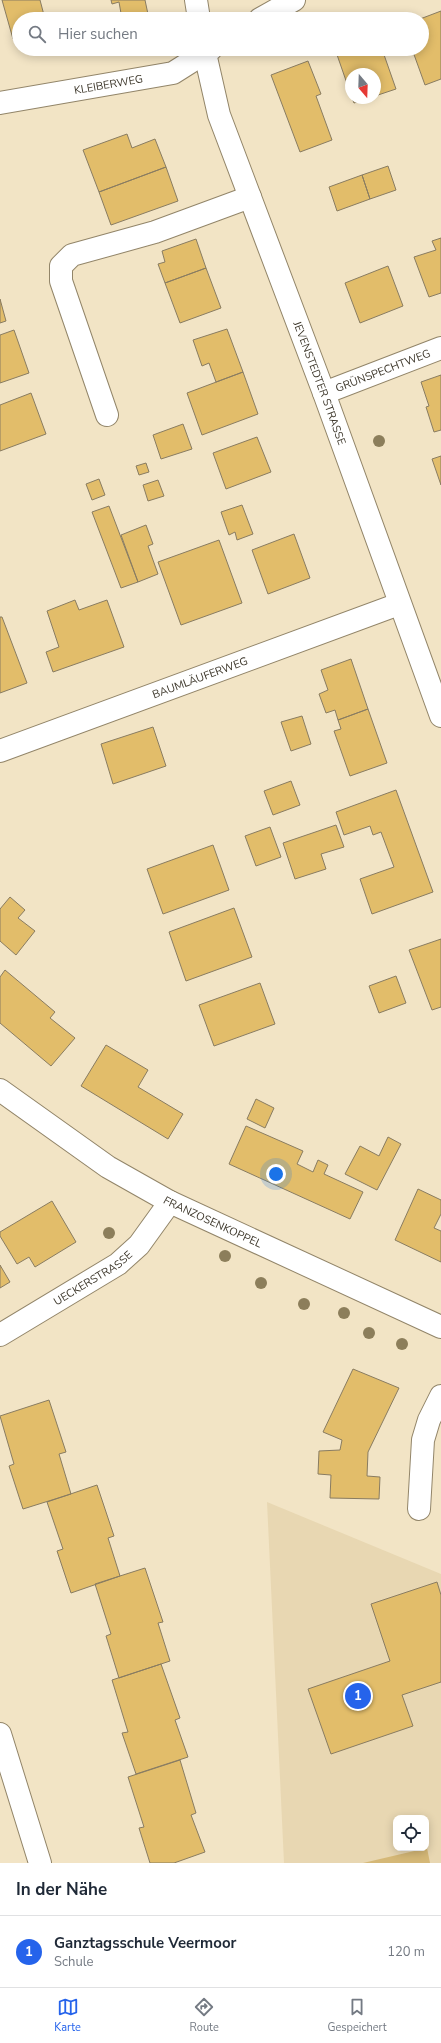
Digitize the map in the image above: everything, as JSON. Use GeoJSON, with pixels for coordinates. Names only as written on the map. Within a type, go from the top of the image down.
{"type":"FeatureCollection","features":[{"type":"Feature","properties":{"kind":"street"},"geometry":{"type":"LineString","coordinates":[[196,0],[199,12]]}},
{"type":"Feature","properties":{"kind":"street"},"geometry":{"type":"LineString","coordinates":[[273,12],[294,0]]}},
{"type":"Feature","properties":{"kind":"street","name":"KLEIBERWEG"},"geometry":{"type":"LineString","coordinates":[[0,103],[173,73],[198,56]]}},
{"type":"Feature","properties":{"kind":"street","name":"JEVENSTEDTER STRASSE"},"geometry":{"type":"LineString","coordinates":[[208,56],[219,115],[324,393],[399,604],[441,716]]}},
{"type":"Feature","properties":{"kind":"street"},"geometry":{"type":"LineString","coordinates":[[107,415],[61,281],[62,266],[72,255],[155,232],[250,197]]}},
{"type":"Feature","properties":{"kind":"street","name":"GRÜNSPECHTWEG"},"geometry":{"type":"LineString","coordinates":[[324,393],[441,348]]}},
{"type":"Feature","properties":{"kind":"street","name":"BAUMLÄUFERWEG"},"geometry":{"type":"LineString","coordinates":[[0,751],[399,604]]}},
{"type":"Feature","properties":{"kind":"street","name":"FRANZOSENKOPPEL"},"geometry":{"type":"LineString","coordinates":[[0,1090],[108,1167],[170,1202],[441,1327]]}},
{"type":"Feature","properties":{"kind":"street","name":"UECKERSTRASSE"},"geometry":{"type":"LineString","coordinates":[[0,1335],[118,1264],[139,1245],[170,1202]]}},
{"type":"Feature","properties":{"kind":"street"},"geometry":{"type":"LineString","coordinates":[[419,1509],[424,1440],[429,1420],[441,1396]]}},
{"type":"Feature","properties":{"kind":"street"},"geometry":{"type":"LineString","coordinates":[[0,1734],[40,1863]]}},
{"type":"Feature","properties":{"kind":"shaded area"},"geometry":{"type":"Polygon","coordinates":[[[267,1502],[441,1574],[441,1863],[284,1863],[267,1502]]]}},
{"type":"Feature","properties":{"kind":"shaded area"},"geometry":{"type":"Polygon","coordinates":[[[414,1851],[428,1851],[430,1863],[363,1863],[414,1851]]]}},
{"type":"Feature","properties":{"kind":"building"},"geometry":{"type":"Polygon","coordinates":[[[2,0],[40,0],[43,12],[12,12],[12,35],[2,0]]]}},
{"type":"Feature","properties":{"kind":"building"},"geometry":{"type":"Polygon","coordinates":[[[111,0],[145,0],[148,12],[121,12],[119,2],[112,4],[111,0]]]}},
{"type":"Feature","properties":{"kind":"building"},"geometry":{"type":"Polygon","coordinates":[[[441,11],[441,79],[425,85],[415,56],[429,56],[429,16],[441,11]]]}},
{"type":"Feature","properties":{"kind":"building"},"geometry":{"type":"Polygon","coordinates":[[[337,56],[384,56],[396,89],[381,94],[381,68],[345,68],[345,78],[337,56]]]}},
{"type":"Feature","properties":{"kind":"building"},"geometry":{"type":"Polygon","coordinates":[[[308,61],[321,94],[316,96],[332,140],[300,152],[271,75],[308,61]]]}},
{"type":"Feature","properties":{"kind":"building"},"geometry":{"type":"Polygon","coordinates":[[[127,134],[132,148],[155,139],[166,167],[99,192],[83,150],[127,134]]]}},
{"type":"Feature","properties":{"kind":"building"},"geometry":{"type":"Polygon","coordinates":[[[388,166],[396,190],[370,199],[362,175],[388,166]]]}},
{"type":"Feature","properties":{"kind":"building"},"geometry":{"type":"Polygon","coordinates":[[[166,167],[178,201],[111,225],[99,192],[166,167]]]}},
{"type":"Feature","properties":{"kind":"building"},"geometry":{"type":"Polygon","coordinates":[[[362,175],[370,199],[337,211],[329,187],[362,175]]]}},
{"type":"Feature","properties":{"kind":"building"},"geometry":{"type":"Polygon","coordinates":[[[441,238],[441,293],[429,297],[414,257],[436,250],[432,241],[441,238]]]}},
{"type":"Feature","properties":{"kind":"building"},"geometry":{"type":"Polygon","coordinates":[[[196,239],[206,268],[165,283],[158,264],[165,262],[162,251],[196,239]]]}},
{"type":"Feature","properties":{"kind":"building"},"geometry":{"type":"Polygon","coordinates":[[[388,266],[403,306],[360,323],[345,283],[388,266]]]}},
{"type":"Feature","properties":{"kind":"building"},"geometry":{"type":"Polygon","coordinates":[[[206,268],[221,308],[180,323],[165,283],[206,268]]]}},
{"type":"Feature","properties":{"kind":"building"},"geometry":{"type":"Polygon","coordinates":[[[0,299],[6,321],[0,323],[0,299]]]}},
{"type":"Feature","properties":{"kind":"building"},"geometry":{"type":"Polygon","coordinates":[[[227,329],[243,372],[216,382],[209,363],[202,366],[193,340],[227,329]]]}},
{"type":"Feature","properties":{"kind":"building"},"geometry":{"type":"Polygon","coordinates":[[[14,330],[29,373],[0,383],[0,335],[14,330]]]}},
{"type":"Feature","properties":{"kind":"building"},"geometry":{"type":"Polygon","coordinates":[[[243,372],[258,414],[202,435],[187,393],[243,372]]]}},
{"type":"Feature","properties":{"kind":"building"},"geometry":{"type":"Polygon","coordinates":[[[441,375],[441,430],[434,432],[426,407],[429,406],[421,382],[441,375]]]}},
{"type":"Feature","properties":{"kind":"building"},"geometry":{"type":"Polygon","coordinates":[[[31,393],[46,434],[0,451],[0,405],[31,393]]]}},
{"type":"Feature","properties":{"kind":"building"},"geometry":{"type":"Polygon","coordinates":[[[183,424],[192,449],[161,459],[153,435],[183,424]]]}},
{"type":"Feature","properties":{"kind":"building"},"geometry":{"type":"Polygon","coordinates":[[[257,437],[271,472],[226,489],[213,453],[257,437]]]}},
{"type":"Feature","properties":{"kind":"building"},"geometry":{"type":"Polygon","coordinates":[[[441,456],[441,485],[432,459],[441,456]]]}},
{"type":"Feature","properties":{"kind":"building"},"geometry":{"type":"Polygon","coordinates":[[[146,463],[149,472],[139,475],[136,466],[146,463]]]}},
{"type":"Feature","properties":{"kind":"building"},"geometry":{"type":"Polygon","coordinates":[[[99,479],[105,495],[92,500],[86,484],[99,479]]]}},
{"type":"Feature","properties":{"kind":"building"},"geometry":{"type":"Polygon","coordinates":[[[158,480],[164,496],[148,501],[143,485],[158,480]]]}},
{"type":"Feature","properties":{"kind":"building"},"geometry":{"type":"Polygon","coordinates":[[[242,505],[253,534],[237,540],[235,532],[229,535],[221,512],[242,505]]]}},
{"type":"Feature","properties":{"kind":"building"},"geometry":{"type":"Polygon","coordinates":[[[109,506],[138,582],[121,588],[92,512],[109,506]]]}},
{"type":"Feature","properties":{"kind":"building"},"geometry":{"type":"Polygon","coordinates":[[[146,525],[153,544],[148,546],[158,574],[138,582],[121,535],[146,525]]]}},
{"type":"Feature","properties":{"kind":"building"},"geometry":{"type":"Polygon","coordinates":[[[294,534],[310,578],[268,594],[252,550],[294,534]]]}},
{"type":"Feature","properties":{"kind":"building"},"geometry":{"type":"Polygon","coordinates":[[[219,540],[242,603],[181,625],[158,562],[219,540]]]}},
{"type":"Feature","properties":{"kind":"building"},"geometry":{"type":"Polygon","coordinates":[[[75,600],[79,610],[107,600],[124,647],[53,672],[46,652],[59,647],[47,611],[75,600]]]}},
{"type":"Feature","properties":{"kind":"building"},"geometry":{"type":"Polygon","coordinates":[[[0,617],[2,617],[27,683],[0,693],[0,617]]]}},
{"type":"Feature","properties":{"kind":"building"},"geometry":{"type":"Polygon","coordinates":[[[351,659],[368,709],[338,720],[335,710],[326,713],[319,694],[328,690],[321,670],[351,659]]]}},
{"type":"Feature","properties":{"kind":"building"},"geometry":{"type":"Polygon","coordinates":[[[368,709],[387,763],[350,776],[334,731],[341,729],[338,720],[368,709]]]}},
{"type":"Feature","properties":{"kind":"building"},"geometry":{"type":"Polygon","coordinates":[[[302,716],[311,744],[291,751],[281,722],[302,716]]]}},
{"type":"Feature","properties":{"kind":"building"},"geometry":{"type":"Polygon","coordinates":[[[153,727],[166,766],[113,784],[101,744],[153,727]]]}},
{"type":"Feature","properties":{"kind":"building"},"geometry":{"type":"Polygon","coordinates":[[[291,781],[300,805],[273,815],[264,791],[291,781]]]}},
{"type":"Feature","properties":{"kind":"building"},"geometry":{"type":"Polygon","coordinates":[[[396,790],[433,892],[372,914],[360,879],[394,867],[381,832],[373,835],[370,826],[344,835],[336,812],[396,790]]]}},
{"type":"Feature","properties":{"kind":"building"},"geometry":{"type":"Polygon","coordinates":[[[336,825],[344,847],[321,854],[326,869],[295,879],[283,843],[336,825]]]}},
{"type":"Feature","properties":{"kind":"building"},"geometry":{"type":"Polygon","coordinates":[[[270,827],[281,857],[256,866],[245,836],[270,827]]]}},
{"type":"Feature","properties":{"kind":"building"},"geometry":{"type":"Polygon","coordinates":[[[213,845],[229,890],[163,914],[147,869],[213,845]]]}},
{"type":"Feature","properties":{"kind":"building"},"geometry":{"type":"Polygon","coordinates":[[[10,897],[25,910],[18,918],[35,931],[16,955],[0,941],[0,909],[10,897]]]}},
{"type":"Feature","properties":{"kind":"building"},"geometry":{"type":"Polygon","coordinates":[[[234,908],[252,957],[186,981],[169,932],[234,908]]]}},
{"type":"Feature","properties":{"kind":"building"},"geometry":{"type":"Polygon","coordinates":[[[441,939],[441,1007],[432,1010],[409,950],[441,939]]]}},
{"type":"Feature","properties":{"kind":"building"},"geometry":{"type":"Polygon","coordinates":[[[5,970],[55,1012],[50,1018],[75,1038],[51,1066],[0,1023],[0,977],[5,970]]]}},
{"type":"Feature","properties":{"kind":"building"},"geometry":{"type":"Polygon","coordinates":[[[396,976],[406,1003],[379,1013],[369,986],[396,976]]]}},
{"type":"Feature","properties":{"kind":"building"},"geometry":{"type":"Polygon","coordinates":[[[260,983],[275,1024],[214,1046],[199,1005],[260,983]]]}},
{"type":"Feature","properties":{"kind":"building"},"geometry":{"type":"Polygon","coordinates":[[[106,1045],[148,1070],[138,1087],[183,1114],[168,1139],[81,1086],[106,1045]]]}},
{"type":"Feature","properties":{"kind":"building"},"geometry":{"type":"Polygon","coordinates":[[[256,1099],[274,1108],[265,1128],[247,1119],[256,1099]]]}},
{"type":"Feature","properties":{"kind":"building"},"geometry":{"type":"Polygon","coordinates":[[[246,1126],[303,1151],[297,1164],[313,1172],[318,1160],[328,1165],[324,1174],[363,1192],[350,1219],[229,1164],[246,1126]]]}},
{"type":"Feature","properties":{"kind":"building"},"geometry":{"type":"Polygon","coordinates":[[[388,1137],[401,1144],[377,1190],[345,1174],[360,1146],[379,1156],[388,1137]]]}},
{"type":"Feature","properties":{"kind":"building"},"geometry":{"type":"Polygon","coordinates":[[[418,1189],[441,1200],[441,1214],[434,1228],[441,1231],[441,1262],[395,1240],[418,1189]]]}},
{"type":"Feature","properties":{"kind":"building"},"geometry":{"type":"Polygon","coordinates":[[[52,1201],[76,1242],[35,1267],[29,1257],[17,1264],[0,1236],[0,1232],[52,1201]]]}},
{"type":"Feature","properties":{"kind":"building"},"geometry":{"type":"Polygon","coordinates":[[[0,1265],[10,1282],[0,1288],[0,1265]]]}},
{"type":"Feature","properties":{"kind":"building"},"geometry":{"type":"Polygon","coordinates":[[[353,1369],[399,1388],[368,1452],[367,1476],[380,1477],[379,1499],[330,1498],[331,1475],[318,1474],[319,1451],[340,1450],[342,1440],[323,1432],[353,1369]]]}},
{"type":"Feature","properties":{"kind":"building"},"geometry":{"type":"Polygon","coordinates":[[[49,1400],[66,1452],[59,1454],[71,1494],[23,1509],[9,1466],[14,1464],[0,1416],[49,1400]]]}},
{"type":"Feature","properties":{"kind":"building"},"geometry":{"type":"Polygon","coordinates":[[[97,1485],[114,1536],[108,1538],[120,1576],[71,1593],[57,1551],[63,1549],[47,1502],[97,1485]]]}},
{"type":"Feature","properties":{"kind":"building"},"geometry":{"type":"Polygon","coordinates":[[[145,1568],[163,1622],[158,1623],[170,1661],[119,1678],[106,1636],[111,1634],[95,1584],[145,1568]]]}},
{"type":"Feature","properties":{"kind":"building"},"geometry":{"type":"Polygon","coordinates":[[[437,1582],[441,1595],[441,1682],[402,1695],[413,1726],[331,1754],[308,1689],[390,1661],[371,1604],[437,1582]]]}},
{"type":"Feature","properties":{"kind":"building"},"geometry":{"type":"Polygon","coordinates":[[[161,1664],[180,1718],[175,1720],[188,1757],[136,1774],[122,1733],[128,1732],[112,1680],[161,1664]]]}},
{"type":"Feature","properties":{"kind":"building"},"geometry":{"type":"Polygon","coordinates":[[[180,1760],[196,1813],[191,1815],[205,1852],[174,1863],[150,1863],[139,1828],[144,1827],[128,1777],[180,1760]]]}},
{"type":"Feature","properties":{"kind":"place","name":"Ganztagsschule Veermoor"},"geometry":{"type":"Point","coordinates":[358,1696]}}]}
